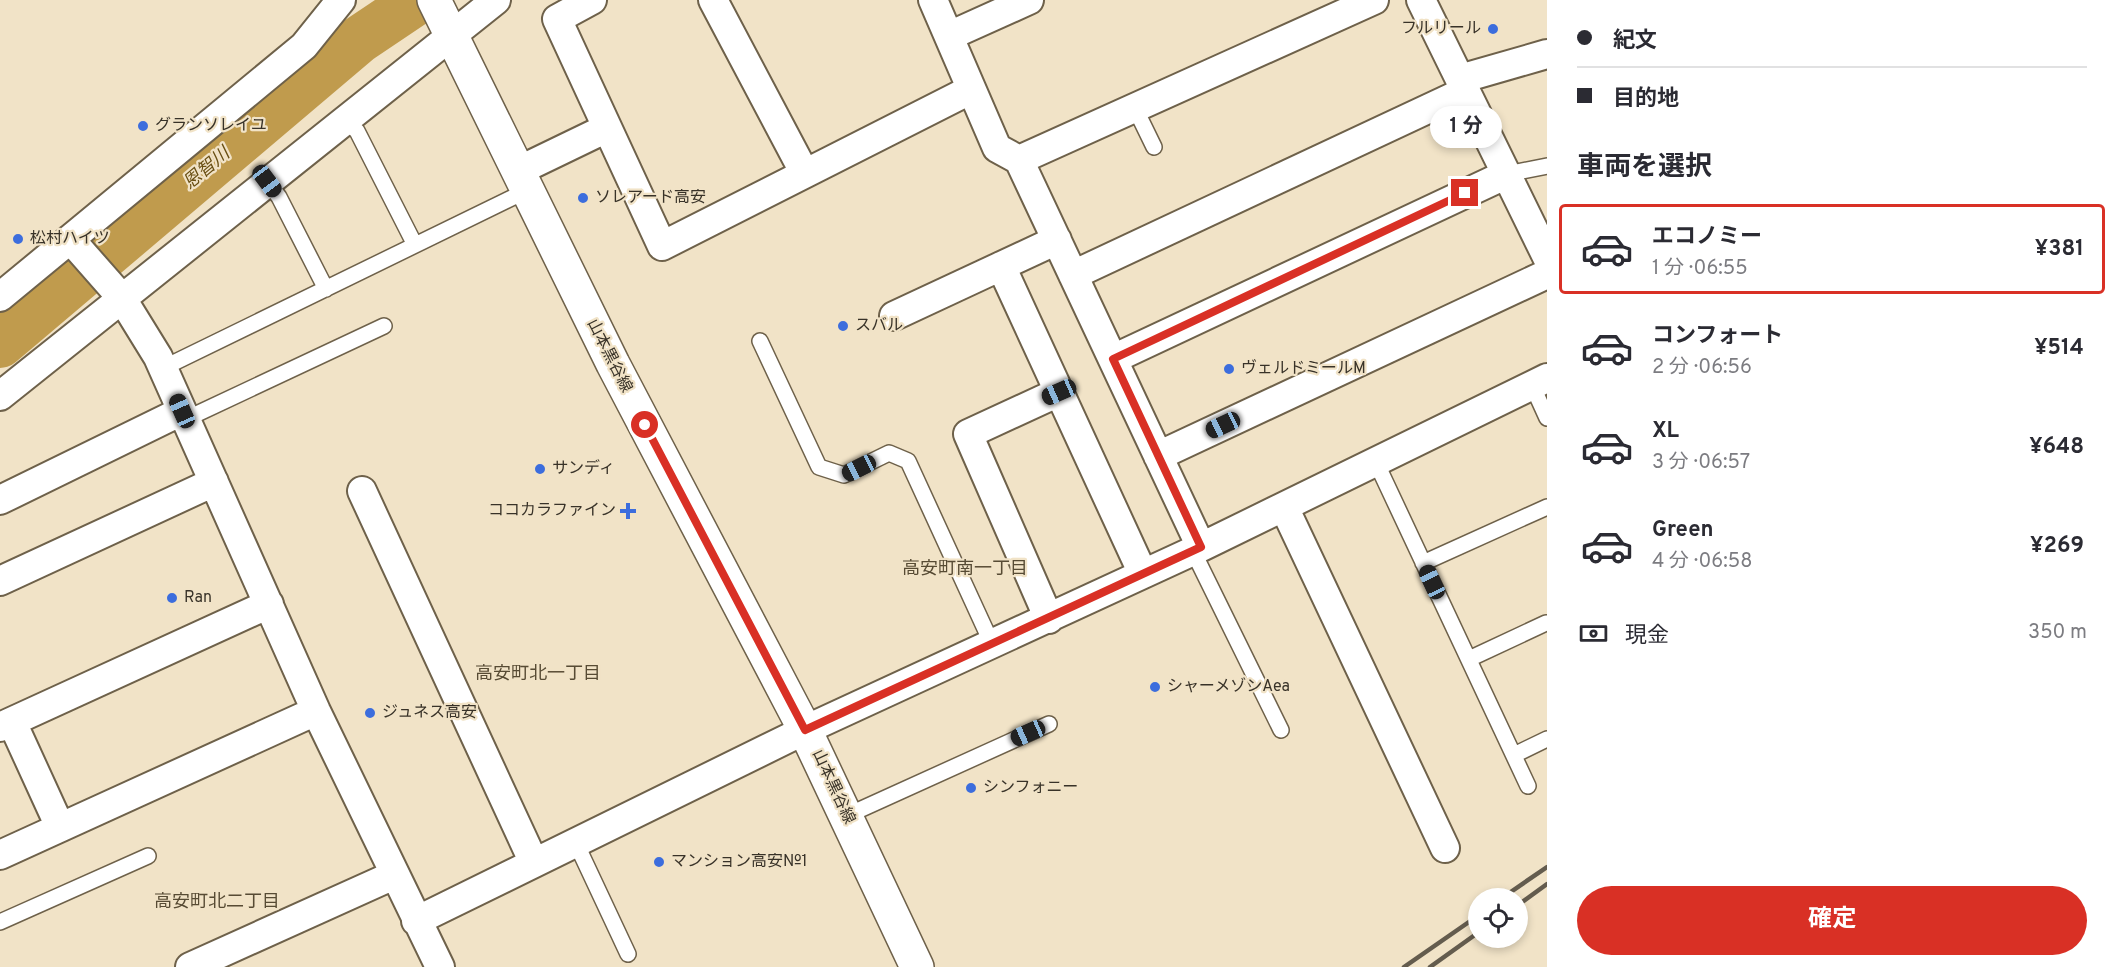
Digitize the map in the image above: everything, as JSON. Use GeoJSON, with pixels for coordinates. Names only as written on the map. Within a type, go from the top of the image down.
{"type":"FeatureCollection","features":[{"type":"Feature","properties":{"kind":"main road","name":"山本黒谷線"},"geometry":{"type":"LineString","coordinates":[[443,18],[613,364],[805,730],[917,967]]}},
{"type":"Feature","properties":{"kind":"street"},"geometry":{"type":"LineString","coordinates":[[0,297],[304,46],[341,0]]}},
{"type":"Feature","properties":{"kind":"street"},"geometry":{"type":"LineString","coordinates":[[0,396],[344,120],[443,18],[496,0]]}},
{"type":"Feature","properties":{"kind":"street"},"geometry":{"type":"LineString","coordinates":[[592,0],[557,19],[662,246],[804,172],[970,90]]}},
{"type":"Feature","properties":{"kind":"street"},"geometry":{"type":"LineString","coordinates":[[713,0],[804,172]]}},
{"type":"Feature","properties":{"kind":"street"},"geometry":{"type":"LineString","coordinates":[[933,0],[970,90],[998,148],[1019,160],[1158,456],[1197,549]]}},
{"type":"Feature","properties":{"kind":"street"},"geometry":{"type":"LineString","coordinates":[[948,36],[1029,0]]}},
{"type":"Feature","properties":{"kind":"street"},"geometry":{"type":"LineString","coordinates":[[1019,160],[1374,0]]}},
{"type":"Feature","properties":{"kind":"street"},"geometry":{"type":"LineString","coordinates":[[1421,0],[1547,257]]}},
{"type":"Feature","properties":{"kind":"street"},"geometry":{"type":"LineString","coordinates":[[1073,275],[1463,85],[1547,54]]}},
{"type":"Feature","properties":{"kind":"street"},"geometry":{"type":"LineString","coordinates":[[523,181],[608,128]]}},
{"type":"Feature","properties":{"kind":"street"},"geometry":{"type":"LineString","coordinates":[[1113,359],[1507,174]]}},
{"type":"Feature","properties":{"kind":"street"},"geometry":{"type":"LineString","coordinates":[[70,239],[121,297],[163,368],[316,711],[440,967]]}},
{"type":"Feature","properties":{"kind":"street"},"geometry":{"type":"LineString","coordinates":[[894,316],[1057,240]]}},
{"type":"Feature","properties":{"kind":"street"},"geometry":{"type":"LineString","coordinates":[[1001,266],[1143,574]]}},
{"type":"Feature","properties":{"kind":"street"},"geometry":{"type":"LineString","coordinates":[[1158,456],[1547,274]]}},
{"type":"Feature","properties":{"kind":"street"},"geometry":{"type":"LineString","coordinates":[[416,921],[805,730],[1197,549],[1539,382]]}},
{"type":"Feature","properties":{"kind":"street"},"geometry":{"type":"LineString","coordinates":[[1049,619],[968,434],[1059,392]]}},
{"type":"Feature","properties":{"kind":"street"},"geometry":{"type":"LineString","coordinates":[[0,500],[184,415]]}},
{"type":"Feature","properties":{"kind":"street"},"geometry":{"type":"LineString","coordinates":[[0,581],[214,482]]}},
{"type":"Feature","properties":{"kind":"street"},"geometry":{"type":"LineString","coordinates":[[362,491],[534,863]]}},
{"type":"Feature","properties":{"kind":"street"},"geometry":{"type":"LineString","coordinates":[[1284,507],[1445,848]]}},
{"type":"Feature","properties":{"kind":"street"},"geometry":{"type":"LineString","coordinates":[[60,827],[6,724],[268,604]]}},
{"type":"Feature","properties":{"kind":"street"},"geometry":{"type":"LineString","coordinates":[[0,855],[316,711]]}},
{"type":"Feature","properties":{"kind":"street"},"geometry":{"type":"LineString","coordinates":[[190,967],[394,875]]}},
{"type":"Feature","properties":{"kind":"lane"},"geometry":{"type":"LineString","coordinates":[[1136,108],[1154,147]]}},
{"type":"Feature","properties":{"kind":"lane"},"geometry":{"type":"LineString","coordinates":[[344,120],[357,131],[415,245]]}},
{"type":"Feature","properties":{"kind":"lane"},"geometry":{"type":"LineString","coordinates":[[1507,174],[1547,166]]}},
{"type":"Feature","properties":{"kind":"lane"},"geometry":{"type":"LineString","coordinates":[[267,181],[279,197],[326,289]]}},
{"type":"Feature","properties":{"kind":"lane"},"geometry":{"type":"LineString","coordinates":[[163,368],[415,245],[523,181]]}},
{"type":"Feature","properties":{"kind":"lane"},"geometry":{"type":"LineString","coordinates":[[184,415],[384,326]]}},
{"type":"Feature","properties":{"kind":"lane"},"geometry":{"type":"LineString","coordinates":[[760,341],[819,467],[844,475],[889,453],[908,461],[992,644]]}},
{"type":"Feature","properties":{"kind":"lane"},"geometry":{"type":"LineString","coordinates":[[1539,382],[1547,418]]}},
{"type":"Feature","properties":{"kind":"lane"},"geometry":{"type":"LineString","coordinates":[[1376,462],[1528,786]]}},
{"type":"Feature","properties":{"kind":"lane"},"geometry":{"type":"LineString","coordinates":[[1423,563],[1547,507]]}},
{"type":"Feature","properties":{"kind":"lane"},"geometry":{"type":"LineString","coordinates":[[1197,549],[1281,730]]}},
{"type":"Feature","properties":{"kind":"lane"},"geometry":{"type":"LineString","coordinates":[[1469,659],[1546,623]]}},
{"type":"Feature","properties":{"kind":"lane"},"geometry":{"type":"LineString","coordinates":[[846,816],[1048,724]]}},
{"type":"Feature","properties":{"kind":"lane"},"geometry":{"type":"LineString","coordinates":[[1514,755],[1547,739]]}},
{"type":"Feature","properties":{"kind":"lane"},"geometry":{"type":"LineString","coordinates":[[576,843],[628,954]]}},
{"type":"Feature","properties":{"kind":"lane"},"geometry":{"type":"LineString","coordinates":[[0,922],[148,856]]}},
{"type":"Feature","properties":{"kind":"waterway","name":"恩智川"},"geometry":{"type":"LineString","coordinates":[[0,344],[360,39],[418,0]]}},
{"type":"Feature","properties":{"kind":"railway"},"geometry":{"type":"LineString","coordinates":[[1517,888],[1547,867]]}},
{"type":"Feature","properties":{"kind":"railway"},"geometry":{"type":"LineString","coordinates":[[1528,898],[1547,884]]}},
{"type":"Feature","properties":{"kind":"railway"},"geometry":{"type":"LineString","coordinates":[[1404,967],[1468,923]]}},
{"type":"Feature","properties":{"kind":"railway"},"geometry":{"type":"LineString","coordinates":[[1430,967],[1468,940]]}},
{"type":"Feature","properties":{"kind":"place","name":"フルリール"},"geometry":{"type":"Point","coordinates":[1493,29]}},
{"type":"Feature","properties":{"kind":"place","name":"グランソレイユ"},"geometry":{"type":"Point","coordinates":[143,126]}},
{"type":"Feature","properties":{"kind":"place","name":"ソレアード高安"},"geometry":{"type":"Point","coordinates":[583,198]}},
{"type":"Feature","properties":{"kind":"place","name":"松村ハイツ"},"geometry":{"type":"Point","coordinates":[18,239]}},
{"type":"Feature","properties":{"kind":"place","name":"スバル"},"geometry":{"type":"Point","coordinates":[843,326]}},
{"type":"Feature","properties":{"kind":"place","name":"ヴェルドミールM"},"geometry":{"type":"Point","coordinates":[1229,369]}},
{"type":"Feature","properties":{"kind":"place","name":"サンディ"},"geometry":{"type":"Point","coordinates":[540,469]}},
{"type":"Feature","properties":{"kind":"place","name":"ココカラファイン"},"geometry":{"type":"Point","coordinates":[628,511]}},
{"type":"Feature","properties":{"kind":"place","name":"Ran"},"geometry":{"type":"Point","coordinates":[172,598]}},
{"type":"Feature","properties":{"kind":"place","name":"シャーメゾンAea"},"geometry":{"type":"Point","coordinates":[1155,687]}},
{"type":"Feature","properties":{"kind":"place","name":"ジュネス高安"},"geometry":{"type":"Point","coordinates":[370,713]}},
{"type":"Feature","properties":{"kind":"place","name":"シンフォニー"},"geometry":{"type":"Point","coordinates":[971,788]}},
{"type":"Feature","properties":{"kind":"place","name":"マンション高安№1"},"geometry":{"type":"Point","coordinates":[659,862]}},
{"type":"Feature","properties":{"kind":"district","name":"高安町南一丁目"},"geometry":{"type":"Point","coordinates":[965,569]}},
{"type":"Feature","properties":{"kind":"district","name":"高安町北一丁目"},"geometry":{"type":"Point","coordinates":[538,674]}},
{"type":"Feature","properties":{"kind":"district","name":"高安町北二丁目"},"geometry":{"type":"Point","coordinates":[217,902]}},
{"type":"Feature","properties":{"kind":"route"},"geometry":{"type":"LineString","coordinates":[[645,425],[805,730],[1201,547],[1113,359],[1465,193]]}}]}
